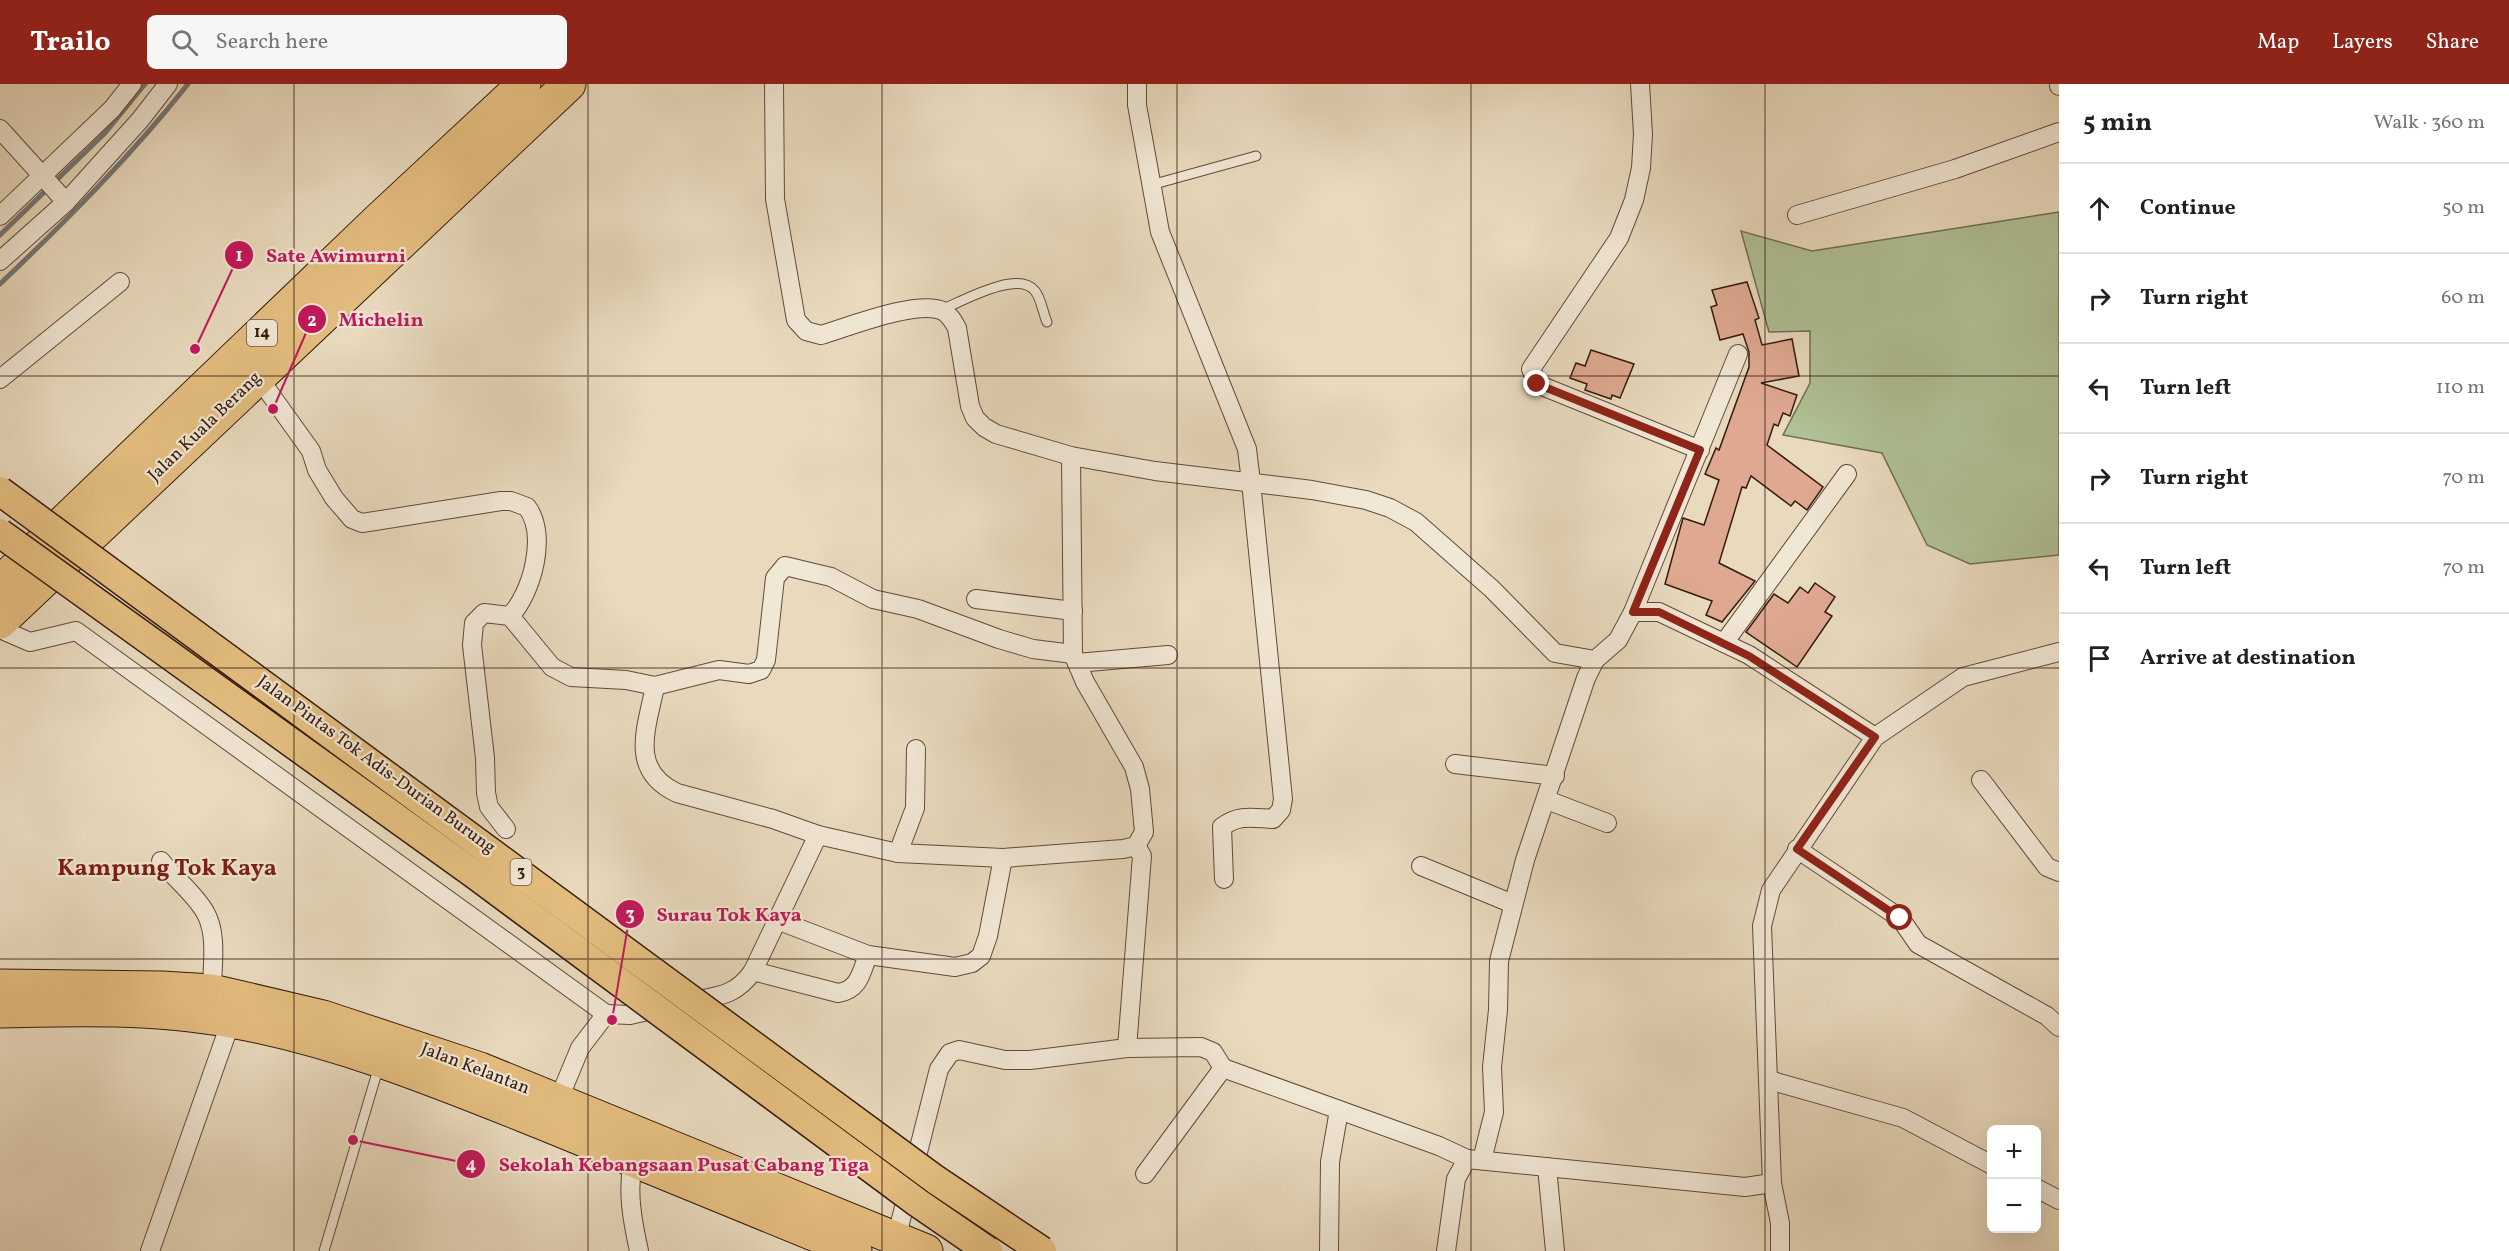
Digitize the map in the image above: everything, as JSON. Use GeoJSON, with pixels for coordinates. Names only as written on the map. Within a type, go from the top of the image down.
{"type":"FeatureCollection","features":[{"type":"Feature","properties":{"kind":"highway","name":"Jalan Kuala Berang"},"geometry":{"type":"LineString","coordinates":[[0,583],[378,219],[524,84]]}},
{"type":"Feature","properties":{"kind":"highway","name":"Jalan Kuala Berang"},"geometry":{"type":"LineString","coordinates":[[0,622],[569,84]]}},
{"type":"Feature","properties":{"kind":"highway"},"geometry":{"type":"LineString","coordinates":[[378,219],[451,166],[464,164],[479,169]]}},
{"type":"Feature","properties":{"kind":"highway","name":"Jalan Kelantan"},"geometry":{"type":"LineString","coordinates":[[0,986],[162,988],[212,991],[323,1017],[402,1041],[558,1101],[926,1251]]}},
{"type":"Feature","properties":{"kind":"highway","name":"Jalan Kelantan"},"geometry":{"type":"LineString","coordinates":[[0,1011],[126,1010],[231,1021],[381,1061],[429,1077],[855,1251]]}},
{"type":"Feature","properties":{"kind":"main road","name":"Jalan Pintas Tok Adis-Durian Burung"},"geometry":{"type":"LineString","coordinates":[[0,490],[936,1180],[1042,1251]]}},
{"type":"Feature","properties":{"kind":"main road","name":"Jalan Pintas Tok Adis-Durian Burung"},"geometry":{"type":"LineString","coordinates":[[0,533],[464,867],[918,1203],[988,1251]]}},
{"type":"Feature","properties":{"kind":"street"},"geometry":{"type":"LineString","coordinates":[[0,216],[44,177],[112,110],[132,84]]}},
{"type":"Feature","properties":{"kind":"street"},"geometry":{"type":"LineString","coordinates":[[0,261],[140,120],[168,84]]}},
{"type":"Feature","properties":{"kind":"street"},"geometry":{"type":"LineString","coordinates":[[774,84],[775,199],[796,320],[806,331],[821,335],[915,309],[941,310],[951,318],[957,328],[970,406],[975,418],[984,428],[996,434],[1071,456],[1155,471],[1251,482],[1366,500],[1390,508],[1425,530],[1492,589],[1554,653],[1595,660]]}},
{"type":"Feature","properties":{"kind":"street"},"geometry":{"type":"LineString","coordinates":[[1137,84],[1137,105],[1160,232],[1172,268],[1247,449],[1251,482],[1283,799],[1281,810],[1273,819],[1243,816],[1232,819],[1222,827],[1224,879]]}},
{"type":"Feature","properties":{"kind":"street"},"geometry":{"type":"LineString","coordinates":[[1640,84],[1643,134],[1641,168],[1634,200],[1619,238],[1532,369],[1537,384],[1700,450]]}},
{"type":"Feature","properties":{"kind":"street"},"geometry":{"type":"LineString","coordinates":[[0,129],[62,198]]}},
{"type":"Feature","properties":{"kind":"street"},"geometry":{"type":"LineString","coordinates":[[1797,214],[1955,170],[2059,132]]}},
{"type":"Feature","properties":{"kind":"street"},"geometry":{"type":"LineString","coordinates":[[0,379],[120,282]]}},
{"type":"Feature","properties":{"kind":"street"},"geometry":{"type":"LineString","coordinates":[[1446,1251],[1456,1179],[1475,1160],[1494,1112],[1492,1067],[1498,1010],[1499,961],[1525,860],[1586,678],[1595,660],[1618,640],[1633,612],[1738,354]]}},
{"type":"Feature","properties":{"kind":"street"},"geometry":{"type":"LineString","coordinates":[[258,377],[311,451],[317,470],[334,498],[352,519],[362,524],[501,501],[510,501],[527,507],[535,525],[536,551],[526,595],[510,616]]}},
{"type":"Feature","properties":{"kind":"street"},"geometry":{"type":"LineString","coordinates":[[655,686],[644,747],[645,762],[653,777],[677,793],[773,819],[818,835],[898,853],[1003,858],[1123,849],[1136,846],[1144,832],[1140,789],[1134,767],[1084,682],[1075,658],[1072,611],[1071,456]]}},
{"type":"Feature","properties":{"kind":"street"},"geometry":{"type":"LineString","coordinates":[[1724,644],[1847,474]]}},
{"type":"Feature","properties":{"kind":"street"},"geometry":{"type":"LineString","coordinates":[[506,829],[489,807],[486,793],[485,758],[472,630],[478,616],[484,613],[510,616],[552,667],[571,677],[626,680],[655,686],[719,670],[749,674],[761,670],[766,660],[775,578],[785,566],[831,577],[873,599],[918,609],[1033,649],[1075,658],[1168,655]]}},
{"type":"Feature","properties":{"kind":"street"},"geometry":{"type":"LineString","coordinates":[[976,599],[1072,611]]}},
{"type":"Feature","properties":{"kind":"street"},"geometry":{"type":"LineString","coordinates":[[1633,612],[1659,612],[1749,656],[1875,737]]}},
{"type":"Feature","properties":{"kind":"street"},"geometry":{"type":"LineString","coordinates":[[0,629],[30,642],[76,632],[606,1014],[630,1015],[733,992],[744,984],[753,971],[818,835]]}},
{"type":"Feature","properties":{"kind":"street"},"geometry":{"type":"LineString","coordinates":[[1780,1251],[1780,1223],[1772,1183],[1762,926],[1771,890],[1875,737],[1963,678],[2059,652]]}},
{"type":"Feature","properties":{"kind":"street"},"geometry":{"type":"LineString","coordinates":[[898,853],[915,808],[916,749]]}},
{"type":"Feature","properties":{"kind":"street"},"geometry":{"type":"LineString","coordinates":[[1455,764],[1555,776]]}},
{"type":"Feature","properties":{"kind":"street"},"geometry":{"type":"LineString","coordinates":[[1981,780],[2047,867],[2059,872]]}},
{"type":"Feature","properties":{"kind":"street"},"geometry":{"type":"LineString","coordinates":[[1547,800],[1607,823]]}},
{"type":"Feature","properties":{"kind":"street"},"geometry":{"type":"LineString","coordinates":[[1127,1048],[1142,856],[1136,846]]}},
{"type":"Feature","properties":{"kind":"street"},"geometry":{"type":"LineString","coordinates":[[1797,849],[1900,918],[1918,944],[2046,1016],[2059,1027]]}},
{"type":"Feature","properties":{"kind":"street"},"geometry":{"type":"LineString","coordinates":[[777,920],[868,955],[955,967],[972,963],[981,956],[988,936],[1003,858]]}},
{"type":"Feature","properties":{"kind":"street"},"geometry":{"type":"LineString","coordinates":[[161,861],[204,910],[210,922],[213,936],[212,991]]}},
{"type":"Feature","properties":{"kind":"street"},"geometry":{"type":"LineString","coordinates":[[1421,866],[1513,904]]}},
{"type":"Feature","properties":{"kind":"street"},"geometry":{"type":"LineString","coordinates":[[753,971],[838,993],[849,991],[856,986],[868,955]]}},
{"type":"Feature","properties":{"kind":"street"},"geometry":{"type":"LineString","coordinates":[[558,1101],[580,1048],[606,1014]]}},
{"type":"Feature","properties":{"kind":"street"},"geometry":{"type":"LineString","coordinates":[[150,1251],[231,1021]]}},
{"type":"Feature","properties":{"kind":"street"},"geometry":{"type":"LineString","coordinates":[[896,1239],[939,1069],[950,1053],[968,1051],[1005,1060],[1030,1060],[1127,1048],[1201,1047],[1213,1052],[1223,1068],[1475,1160],[1745,1187],[1772,1183]]}},
{"type":"Feature","properties":{"kind":"street"},"geometry":{"type":"LineString","coordinates":[[1145,1174],[1223,1068]]}},
{"type":"Feature","properties":{"kind":"street"},"geometry":{"type":"LineString","coordinates":[[1769,1080],[1903,1118],[1987,1162]]}},
{"type":"Feature","properties":{"kind":"street"},"geometry":{"type":"LineString","coordinates":[[1329,1251],[1330,1162],[1339,1110]]}},
{"type":"Feature","properties":{"kind":"street"},"geometry":{"type":"LineString","coordinates":[[633,1160],[629,1182],[630,1204],[639,1251]]}},
{"type":"Feature","properties":{"kind":"street"},"geometry":{"type":"LineString","coordinates":[[1547,1167],[1555,1251]]}},
{"type":"Feature","properties":{"kind":"street"},"geometry":{"type":"LineString","coordinates":[[2041,1190],[2059,1200]]}},
{"type":"Feature","properties":{"kind":"lane"},"geometry":{"type":"LineString","coordinates":[[1151,185],[1256,156]]}},
{"type":"Feature","properties":{"kind":"lane"},"geometry":{"type":"LineString","coordinates":[[941,310],[1008,283],[1024,284],[1034,290],[1047,322]]}},
{"type":"Feature","properties":{"kind":"lane"},"geometry":{"type":"LineString","coordinates":[[324,1251],[381,1061]]}},
{"type":"Feature","properties":{"kind":"green space"},"geometry":{"type":"Polygon","coordinates":[[[2059,212],[2059,555],[1970,564],[1927,545],[1882,453],[1783,435],[1810,383],[1810,331],[1769,332],[1741,231],[1812,251],[2059,212]]]}},
{"type":"Feature","properties":{"kind":"building"},"geometry":{"type":"Polygon","coordinates":[[[1747,282],[1759,318],[1755,320],[1762,345],[1792,339],[1799,376],[1761,383],[1797,395],[1790,416],[1783,413],[1778,426],[1774,424],[1767,445],[1823,487],[1807,510],[1795,501],[1791,506],[1751,476],[1746,488],[1742,487],[1719,563],[1755,581],[1722,622],[1706,615],[1712,601],[1665,584],[1683,518],[1704,525],[1719,480],[1705,474],[1716,448],[1719,450],[1749,367],[1749,352],[1743,334],[1720,340],[1711,307],[1717,305],[1712,290],[1747,282]]]}},
{"type":"Feature","properties":{"kind":"building"},"geometry":{"type":"Polygon","coordinates":[[[1591,350],[1634,364],[1620,398],[1612,395],[1611,399],[1585,390],[1587,384],[1570,378],[1576,363],[1585,366],[1591,350]]]}},
{"type":"Feature","properties":{"kind":"building"},"geometry":{"type":"Polygon","coordinates":[[[1815,583],[1835,597],[1825,612],[1832,616],[1797,667],[1746,632],[1774,594],[1788,603],[1800,587],[1808,593],[1815,583]]]}},
{"type":"Feature","properties":{"kind":"waterway"},"geometry":{"type":"LineString","coordinates":[[0,235],[105,133],[145,84]]}},
{"type":"Feature","properties":{"kind":"waterway"},"geometry":{"type":"LineString","coordinates":[[0,284],[97,187],[144,137],[188,84]]}},
{"type":"Feature","properties":{"kind":"place","name":"Sate Awimurni"},"geometry":{"type":"Point","coordinates":[195,349]}},
{"type":"Feature","properties":{"kind":"place","name":"Michelin"},"geometry":{"type":"Point","coordinates":[273,409]}},
{"type":"Feature","properties":{"kind":"place","name":"Surau Tok Kaya"},"geometry":{"type":"Point","coordinates":[612,1020]}},
{"type":"Feature","properties":{"kind":"place","name":"Sekolah Kebangsaan Pusat Cabang Tiga"},"geometry":{"type":"Point","coordinates":[353,1140]}},
{"type":"Feature","properties":{"kind":"district","name":"Kampung Tok Kaya"},"geometry":{"type":"Point","coordinates":[167,869]}},
{"type":"Feature","properties":{"kind":"route"},"geometry":{"type":"LineString","coordinates":[[1537,384],[1700,450],[1633,612],[1659,612],[1749,656],[1875,737],[1797,849],[1900,918]]}}]}
